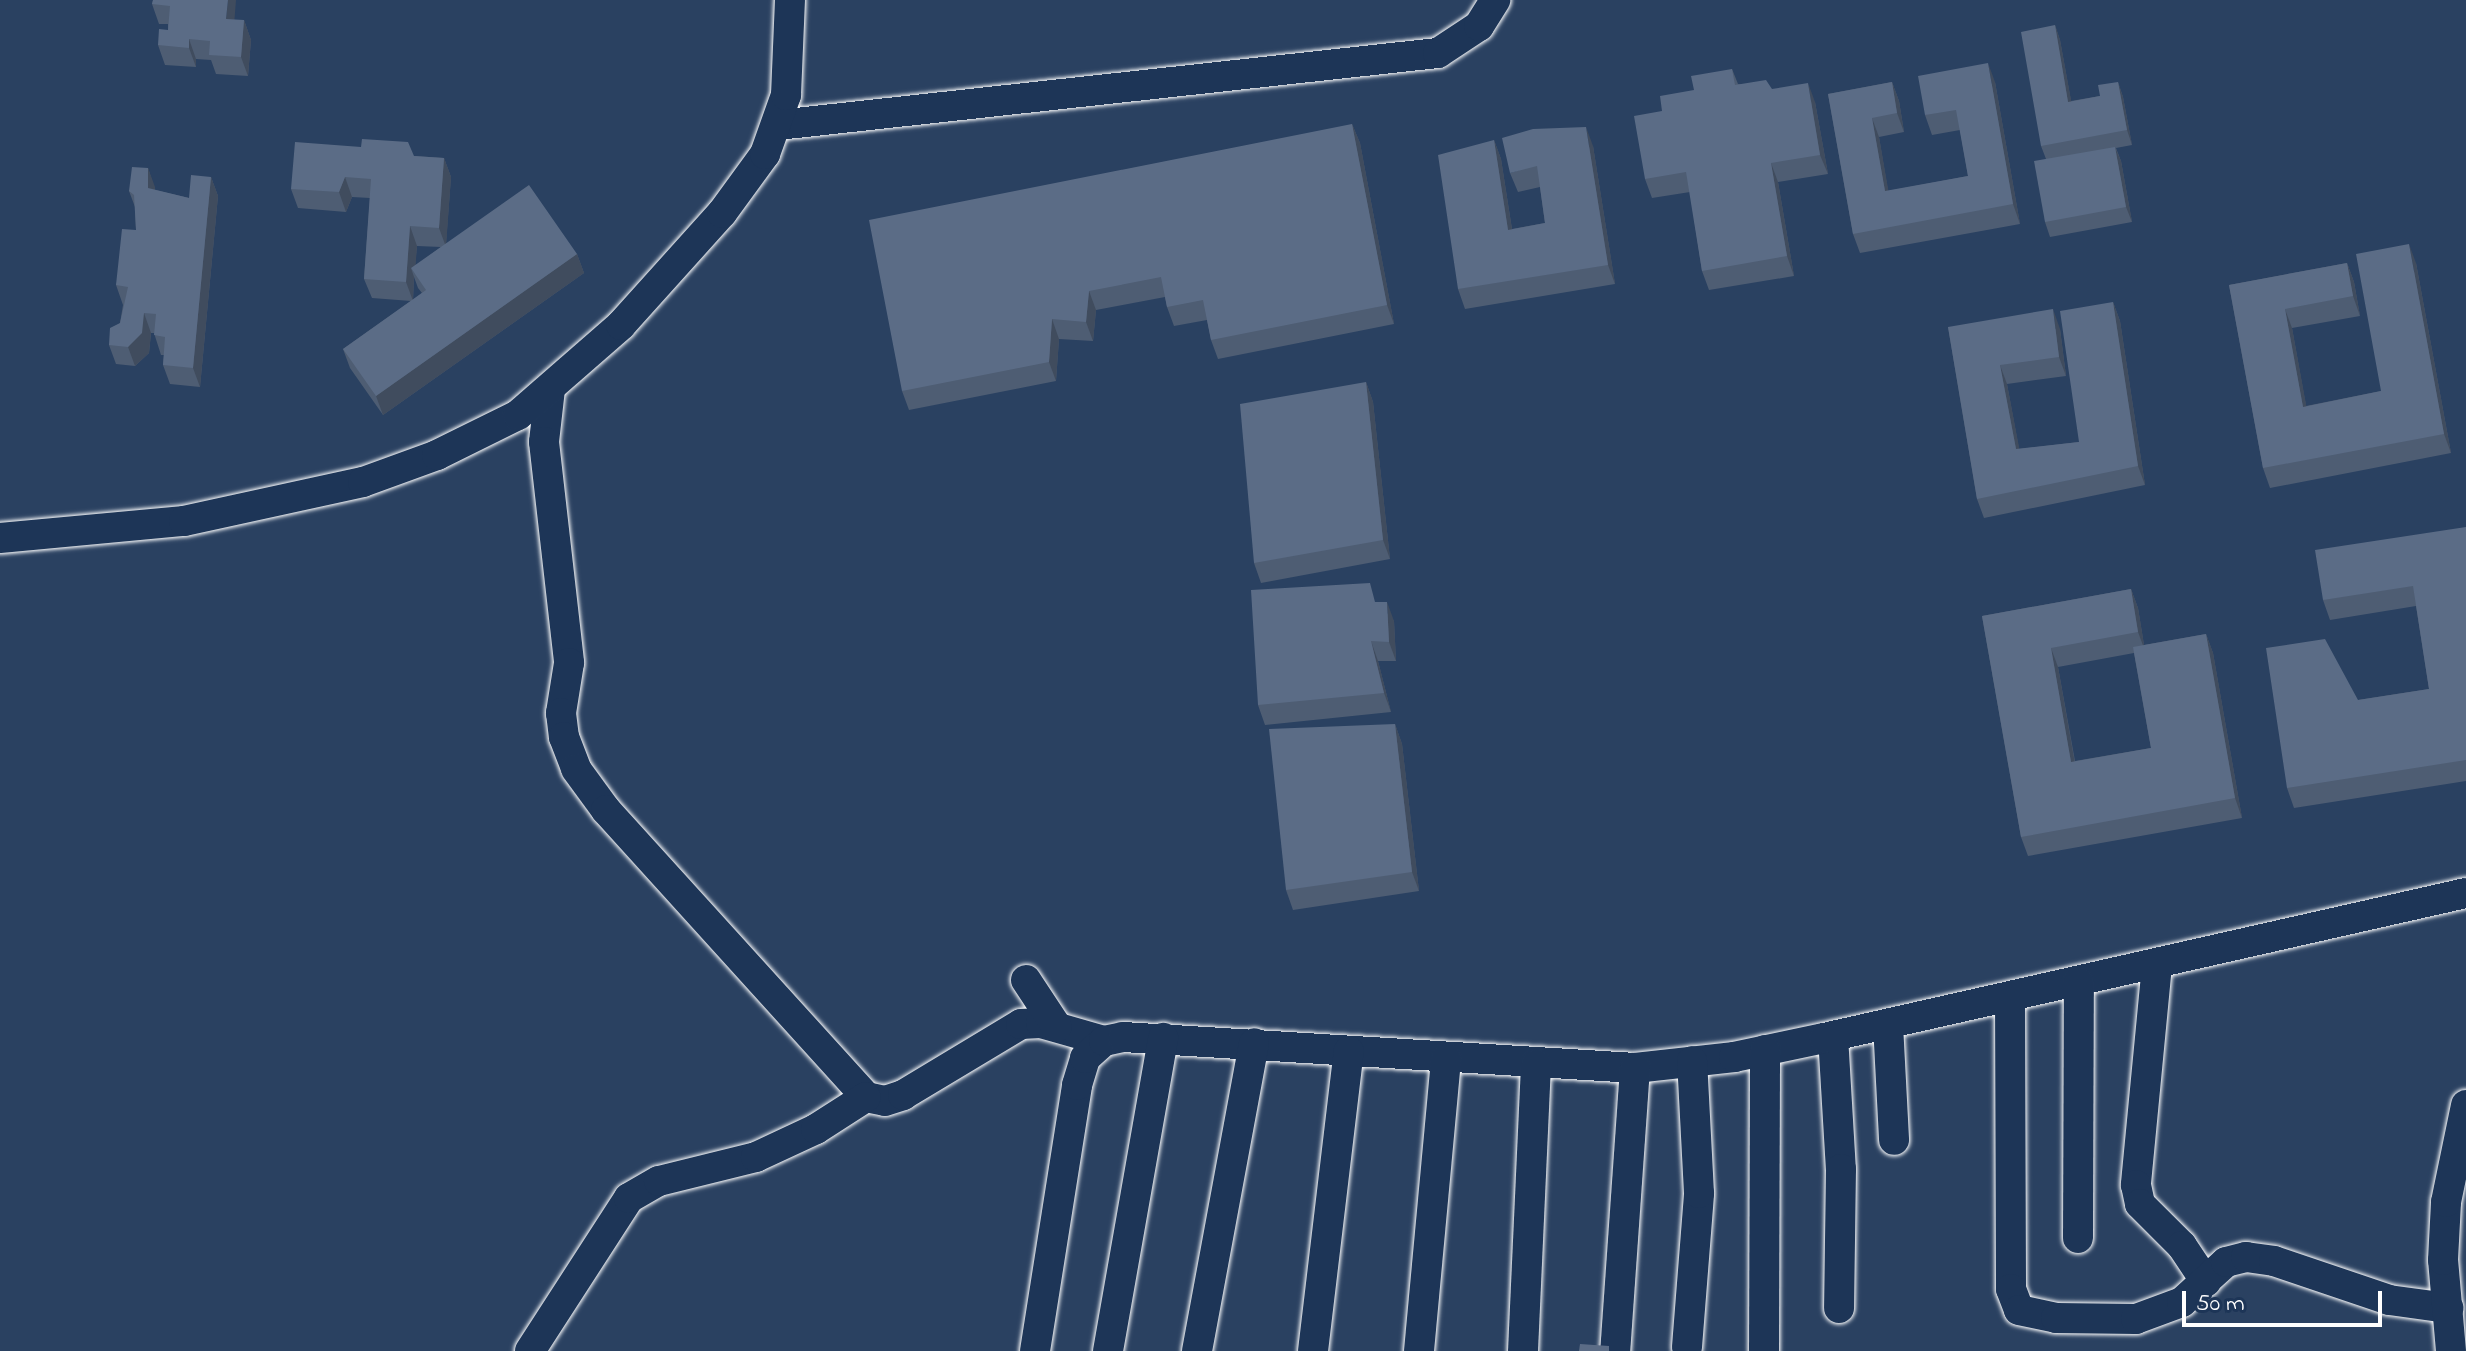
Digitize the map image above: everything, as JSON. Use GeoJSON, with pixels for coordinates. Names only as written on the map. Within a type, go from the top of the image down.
{"type":"FeatureCollection","features":[{"type":"Feature","properties":{"kind":"street"},"geometry":{"type":"LineString","coordinates":[[9,542],[184,521],[363,482],[437,455],[518,415],[621,325],[722,213],[765,154],[778,125],[786,95],[790,0]]}},
{"type":"Feature","properties":{"kind":"street"},"geometry":{"type":"LineString","coordinates":[[778,125],[1438,53],[1479,26],[1495,0]]}},
{"type":"Feature","properties":{"kind":"street"},"geometry":{"type":"LineString","coordinates":[[550,389],[544,442],[569,663],[561,713],[576,769],[606,810],[866,1097],[885,1101],[903,1095],[1009,1027],[1041,1023],[1104,1041],[1163,1038],[1635,1068],[1692,1061],[1833,1036],[2466,893]]}},
{"type":"Feature","properties":{"kind":"street"},"geometry":{"type":"LineString","coordinates":[[2157,965],[2136,1185],[2140,1204],[2182,1246],[2206,1282]]}},
{"type":"Feature","properties":{"kind":"street"},"geometry":{"type":"LineString","coordinates":[[1026,980],[1057,1027]]}},
{"type":"Feature","properties":{"kind":"street"},"geometry":{"type":"LineString","coordinates":[[2078,1238],[2079,982]]}},
{"type":"Feature","properties":{"kind":"street"},"geometry":{"type":"LineString","coordinates":[[2010,997],[2014,1302],[2019,1310],[2056,1318],[2136,1319],[2182,1302],[2226,1262],[2246,1257],[2274,1261],[2389,1300],[2448,1308]]}},
{"type":"Feature","properties":{"kind":"street"},"geometry":{"type":"LineString","coordinates":[[1888,1024],[1894,1140]]}},
{"type":"Feature","properties":{"kind":"street"},"geometry":{"type":"LineString","coordinates":[[1833,1036],[1841,1169],[1839,1308]]}},
{"type":"Feature","properties":{"kind":"street"},"geometry":{"type":"LineString","coordinates":[[1108,1351],[1163,1038]]}},
{"type":"Feature","properties":{"kind":"street"},"geometry":{"type":"LineString","coordinates":[[1035,1351],[1077,1085],[1085,1058],[1104,1041]]}},
{"type":"Feature","properties":{"kind":"street"},"geometry":{"type":"LineString","coordinates":[[1197,1351],[1254,1043]]}},
{"type":"Feature","properties":{"kind":"street"},"geometry":{"type":"LineString","coordinates":[[1764,1351],[1765,1050]]}},
{"type":"Feature","properties":{"kind":"street"},"geometry":{"type":"LineString","coordinates":[[1313,1351],[1349,1051]]}},
{"type":"Feature","properties":{"kind":"street"},"geometry":{"type":"LineString","coordinates":[[1419,1351],[1446,1058]]}},
{"type":"Feature","properties":{"kind":"street"},"geometry":{"type":"LineString","coordinates":[[1687,1347],[1699,1193],[1692,1061]]}},
{"type":"Feature","properties":{"kind":"street"},"geometry":{"type":"LineString","coordinates":[[1523,1351],[1536,1064]]}},
{"type":"Feature","properties":{"kind":"street"},"geometry":{"type":"LineString","coordinates":[[1615,1351],[1635,1068]]}},
{"type":"Feature","properties":{"kind":"street"},"geometry":{"type":"LineString","coordinates":[[530,1351],[629,1198],[659,1181],[756,1157],[816,1129],[866,1097]]}},
{"type":"Feature","properties":{"kind":"street"},"geometry":{"type":"LineString","coordinates":[[2451,1351],[2445,1216],[2460,1158],[2466,1105]]}},
{"type":"Feature","properties":{"kind":"building"},"geometry":{"type":"Polygon","coordinates":[[[153,0],[228,0],[226,19],[244,20],[241,57],[209,55],[210,41],[189,39],[189,48],[158,45],[159,29],[168,30],[170,6],[152,4],[153,0]]]}},
{"type":"Feature","properties":{"kind":"building"},"geometry":{"type":"Polygon","coordinates":[[[2055,25],[2068,102],[2100,96],[2098,85],[2118,82],[2127,130],[2041,146],[2021,32],[2055,25]]]}},
{"type":"Feature","properties":{"kind":"building"},"geometry":{"type":"Polygon","coordinates":[[[1988,63],[2013,204],[1853,234],[1828,94],[1892,82],[1897,113],[1872,118],[1885,191],[1968,176],[1956,110],[1925,115],[1918,76],[1988,63]]]}},
{"type":"Feature","properties":{"kind":"building"},"geometry":{"type":"Polygon","coordinates":[[[1732,69],[1735,85],[1766,80],[1772,89],[1808,83],[1820,155],[1771,163],[1787,256],[1702,271],[1686,172],[1645,179],[1634,116],[1662,111],[1660,96],[1694,90],[1691,76],[1732,69]]]}},
{"type":"Feature","properties":{"kind":"building"},"geometry":{"type":"Polygon","coordinates":[[[1352,124],[1387,305],[1211,340],[1203,300],[1167,307],[1161,277],[1089,291],[1086,322],[1052,319],[1049,362],[902,391],[869,220],[1352,124]]]}},
{"type":"Feature","properties":{"kind":"building"},"geometry":{"type":"Polygon","coordinates":[[[1586,127],[1608,265],[1458,289],[1438,155],[1494,140],[1508,230],[1545,223],[1537,166],[1510,173],[1502,138],[1533,129],[1586,127]]]}},
{"type":"Feature","properties":{"kind":"building"},"geometry":{"type":"Polygon","coordinates":[[[362,139],[408,142],[414,156],[444,158],[439,228],[410,226],[406,282],[364,279],[371,179],[345,177],[339,192],[291,189],[295,142],[361,147],[362,139]]]}},
{"type":"Feature","properties":{"kind":"building"},"geometry":{"type":"Polygon","coordinates":[[[2115,147],[2126,207],[2045,222],[2034,161],[2115,147]]]}},
{"type":"Feature","properties":{"kind":"building"},"geometry":{"type":"Polygon","coordinates":[[[132,167],[148,168],[148,188],[189,198],[191,175],[211,177],[193,368],[163,365],[165,337],[154,335],[156,314],[144,313],[142,333],[128,347],[109,345],[110,328],[120,323],[128,287],[116,285],[122,229],[136,230],[134,195],[129,191],[132,167]]]}},
{"type":"Feature","properties":{"kind":"building"},"geometry":{"type":"Polygon","coordinates":[[[529,185],[577,254],[376,396],[343,349],[426,290],[411,268],[529,185]]]}},
{"type":"Feature","properties":{"kind":"building"},"geometry":{"type":"Polygon","coordinates":[[[2409,244],[2444,434],[2263,468],[2229,285],[2347,263],[2353,296],[2285,309],[2303,407],[2381,391],[2356,254],[2409,244]]]}},
{"type":"Feature","properties":{"kind":"building"},"geometry":{"type":"Polygon","coordinates":[[[2113,302],[2138,466],[1977,499],[1948,327],[2053,309],[2059,357],[2000,365],[2016,449],[2079,442],[2060,311],[2113,302]]]}},
{"type":"Feature","properties":{"kind":"building"},"geometry":{"type":"Polygon","coordinates":[[[1366,382],[1383,540],[1254,563],[1240,404],[1366,382]]]}},
{"type":"Feature","properties":{"kind":"building"},"geometry":{"type":"Polygon","coordinates":[[[2466,527],[2466,760],[2287,788],[2266,648],[2325,639],[2358,700],[2429,689],[2413,586],[2323,600],[2315,550],[2466,527]]]}},
{"type":"Feature","properties":{"kind":"building"},"geometry":{"type":"Polygon","coordinates":[[[1370,583],[1375,602],[1387,602],[1389,642],[1371,641],[1384,693],[1258,705],[1251,590],[1370,583]]]}},
{"type":"Feature","properties":{"kind":"building"},"geometry":{"type":"Polygon","coordinates":[[[2131,589],[2138,632],[2051,648],[2071,762],[2151,748],[2133,647],[2206,634],[2235,798],[2021,837],[1982,616],[2131,589]]]}},
{"type":"Feature","properties":{"kind":"building"},"geometry":{"type":"Polygon","coordinates":[[[1395,724],[1412,872],[1286,890],[1269,729],[1395,724]]]}},
{"type":"Feature","properties":{"kind":"building"},"geometry":{"type":"Polygon","coordinates":[[[1580,1344],[1609,1346],[1609,1351],[1579,1351],[1580,1344]]]}}]}
